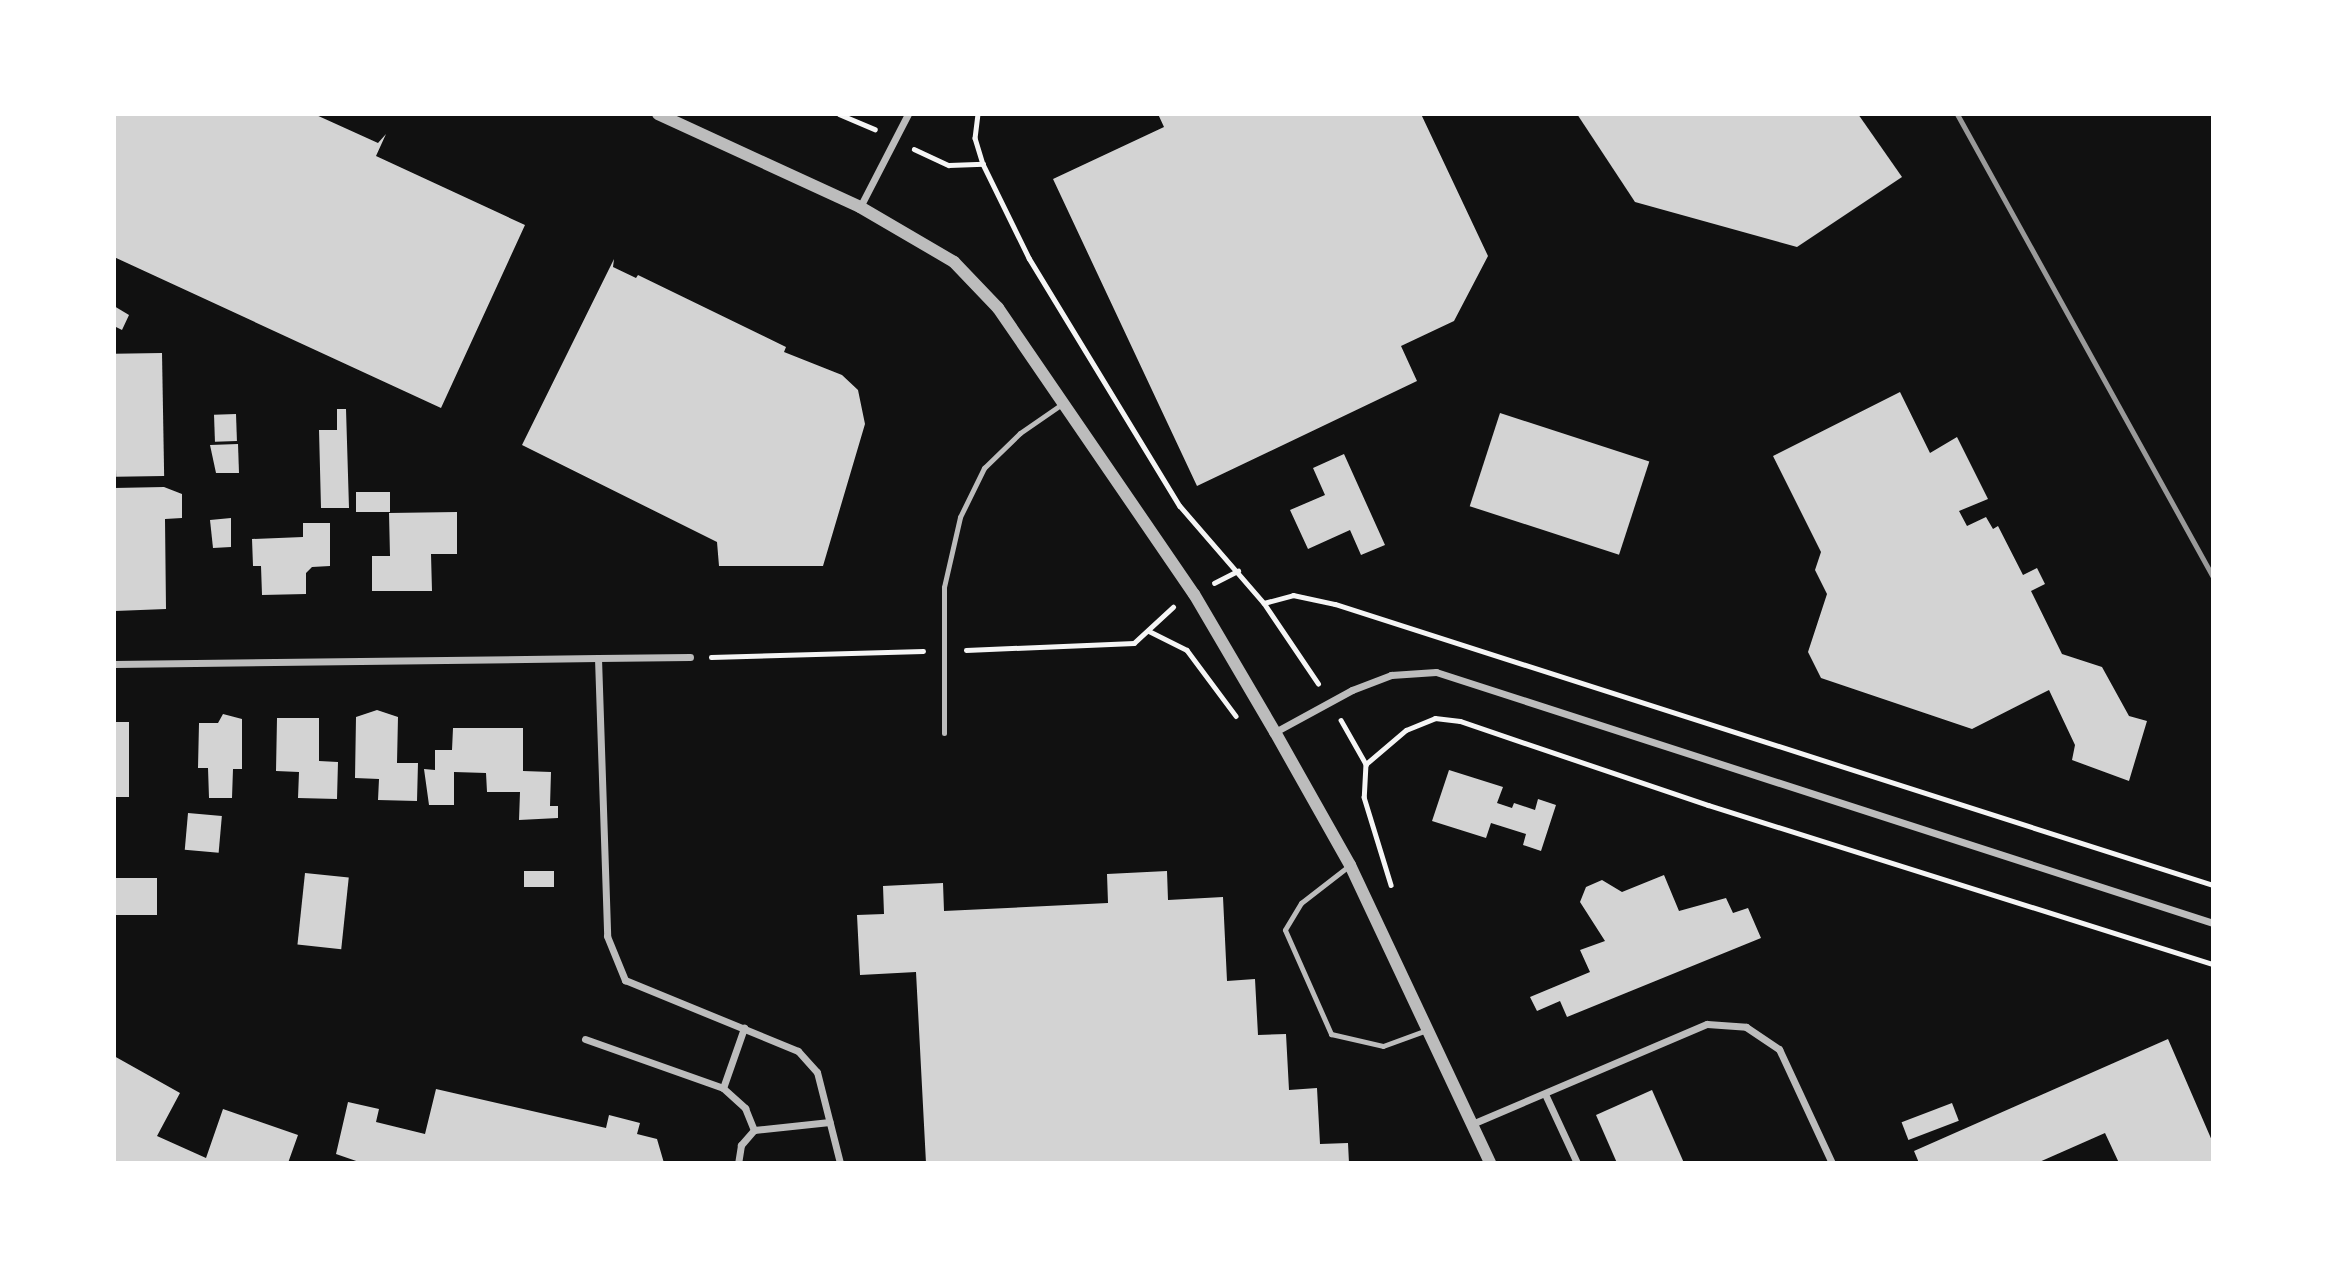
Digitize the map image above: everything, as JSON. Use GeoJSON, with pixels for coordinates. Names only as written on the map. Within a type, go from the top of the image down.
{"type":"FeatureCollection","features":[{"type":"Feature","properties":{"kind":"street"},"geometry":{"type":"LineString","coordinates":[[658,114],[860,207],[954,261],[998,308],[1194,594],[1275,732],[1350,865],[1490,1163]]}},
{"type":"Feature","properties":{"kind":"street"},"geometry":{"type":"LineString","coordinates":[[860,207],[908,114]]}},
{"type":"Feature","properties":{"kind":"street"},"geometry":{"type":"LineString","coordinates":[[114,664],[690,657]]}},
{"type":"Feature","properties":{"kind":"street"},"geometry":{"type":"LineString","coordinates":[[598,658],[607,936],[625,981],[798,1051],[817,1072],[840,1163]]}},
{"type":"Feature","properties":{"kind":"street"},"geometry":{"type":"LineString","coordinates":[[1275,732],[1330,701],[1391,675],[1436,671],[2213,923]]}},
{"type":"Feature","properties":{"kind":"street"},"geometry":{"type":"LineString","coordinates":[[1472,1124],[1707,1024],[1746,1027],[1779,1049],[1832,1163]]}},
{"type":"Feature","properties":{"kind":"street"},"geometry":{"type":"LineString","coordinates":[[723,1088],[744,1028]]}},
{"type":"Feature","properties":{"kind":"street"},"geometry":{"type":"LineString","coordinates":[[585,1039],[723,1088],[745,1108],[754,1130]]}},
{"type":"Feature","properties":{"kind":"street"},"geometry":{"type":"LineString","coordinates":[[1545,1094],[1577,1163]]}},
{"type":"Feature","properties":{"kind":"street"},"geometry":{"type":"LineString","coordinates":[[738,1163],[741,1145],[754,1130],[830,1122]]}},
{"type":"Feature","properties":{"kind":"lane"},"geometry":{"type":"LineString","coordinates":[[944,733],[944,587],[960,517],[984,468],[1020,433],[1062,404]]}},
{"type":"Feature","properties":{"kind":"lane"},"geometry":{"type":"LineString","coordinates":[[1350,865],[1301,903],[1285,930],[1331,1034],[1383,1046],[1427,1030]]}},
{"type":"Feature","properties":{"kind":"path"},"geometry":{"type":"LineString","coordinates":[[978,114],[975,138],[983,164],[1029,258],[1180,506],[1264,603],[1330,701],[1366,764],[1364,797],[1392,889]]}},
{"type":"Feature","properties":{"kind":"path"},"geometry":{"type":"LineString","coordinates":[[690,657],[1134,643],[1149,631],[1154,621],[1194,594],[1238,571]]}},
{"type":"Feature","properties":{"kind":"path"},"geometry":{"type":"LineString","coordinates":[[1264,603],[1293,595],[1335,604],[2213,885]]}},
{"type":"Feature","properties":{"kind":"path"},"geometry":{"type":"LineString","coordinates":[[1149,631],[1187,650],[1230,714],[1275,732]]}},
{"type":"Feature","properties":{"kind":"path"},"geometry":{"type":"LineString","coordinates":[[1366,764],[1406,730],[1435,719],[1460,721],[1708,805],[2213,964]]}},
{"type":"Feature","properties":{"kind":"building"},"geometry":{"type":"Polygon","coordinates":[[[114,114],[314,114],[378,143],[386,134],[376,156],[525,225],[441,408],[114,257],[114,114]]]}},
{"type":"Feature","properties":{"kind":"building"},"geometry":{"type":"Polygon","coordinates":[[[1158,114],[1421,114],[1488,256],[1454,321],[1401,346],[1417,381],[1197,486],[1053,179],[1164,127],[1158,114]]]}},
{"type":"Feature","properties":{"kind":"building"},"geometry":{"type":"Polygon","coordinates":[[[1577,114],[1858,114],[1902,177],[1797,247],[1635,202],[1577,114]]]}},
{"type":"Feature","properties":{"kind":"building"},"geometry":{"type":"Polygon","coordinates":[[[614,259],[613,267],[636,278],[638,275],[786,347],[784,352],[842,375],[858,390],[865,424],[823,566],[719,566],[717,542],[522,445],[614,259]]]}},
{"type":"Feature","properties":{"kind":"building"},"geometry":{"type":"Polygon","coordinates":[[[114,306],[129,315],[122,330],[114,326],[114,306]]]}},
{"type":"Feature","properties":{"kind":"building"},"geometry":{"type":"Polygon","coordinates":[[[162,353],[164,476],[116,477],[114,354],[162,353]]]}},
{"type":"Feature","properties":{"kind":"building"},"geometry":{"type":"Polygon","coordinates":[[[1900,392],[1930,453],[1957,437],[1988,499],[1959,511],[1967,526],[1986,517],[1993,529],[1998,526],[2023,575],[2037,568],[2045,584],[2031,591],[2062,654],[2102,667],[2129,716],[2147,721],[2129,781],[2072,760],[2075,745],[2049,690],[1972,729],[1821,678],[1808,652],[1827,594],[1815,570],[1821,552],[1773,456],[1900,392]]]}},
{"type":"Feature","properties":{"kind":"building"},"geometry":{"type":"Polygon","coordinates":[[[337,409],[346,409],[349,508],[321,508],[319,430],[337,430],[337,409]]]}},
{"type":"Feature","properties":{"kind":"building"},"geometry":{"type":"Polygon","coordinates":[[[1500,413],[1649,462],[1619,555],[1470,506],[1500,413]]]}},
{"type":"Feature","properties":{"kind":"building"},"geometry":{"type":"Polygon","coordinates":[[[236,414],[237,441],[215,442],[214,415],[236,414]]]}},
{"type":"Feature","properties":{"kind":"building"},"geometry":{"type":"Polygon","coordinates":[[[238,444],[239,473],[216,473],[210,445],[238,444]]]}},
{"type":"Feature","properties":{"kind":"building"},"geometry":{"type":"Polygon","coordinates":[[[1344,454],[1385,545],[1361,555],[1350,530],[1308,549],[1290,510],[1325,495],[1313,468],[1344,454]]]}},
{"type":"Feature","properties":{"kind":"building"},"geometry":{"type":"Polygon","coordinates":[[[164,487],[182,494],[182,518],[165,519],[166,609],[115,611],[114,488],[164,487]]]}},
{"type":"Feature","properties":{"kind":"building"},"geometry":{"type":"Polygon","coordinates":[[[356,492],[390,492],[390,512],[356,512],[356,492]]]}},
{"type":"Feature","properties":{"kind":"building"},"geometry":{"type":"Polygon","coordinates":[[[457,512],[457,554],[431,554],[432,591],[372,591],[372,556],[390,556],[389,513],[457,512]]]}},
{"type":"Feature","properties":{"kind":"building"},"geometry":{"type":"Polygon","coordinates":[[[231,518],[231,547],[213,548],[210,520],[231,518]]]}},
{"type":"Feature","properties":{"kind":"building"},"geometry":{"type":"Polygon","coordinates":[[[303,523],[330,523],[330,566],[312,567],[306,573],[306,594],[262,595],[261,566],[253,566],[252,539],[303,537],[303,523]]]}},
{"type":"Feature","properties":{"kind":"building"},"geometry":{"type":"Polygon","coordinates":[[[377,710],[398,717],[397,763],[418,763],[417,801],[378,800],[379,779],[355,778],[356,717],[377,710]]]}},
{"type":"Feature","properties":{"kind":"building"},"geometry":{"type":"Polygon","coordinates":[[[223,714],[242,719],[242,769],[233,769],[232,798],[209,798],[208,768],[198,768],[199,723],[218,723],[223,714]]]}},
{"type":"Feature","properties":{"kind":"building"},"geometry":{"type":"Polygon","coordinates":[[[277,718],[319,718],[319,761],[338,762],[337,799],[298,798],[299,772],[276,771],[277,718]]]}},
{"type":"Feature","properties":{"kind":"building"},"geometry":{"type":"Polygon","coordinates":[[[114,722],[129,722],[129,797],[114,797],[114,722]]]}},
{"type":"Feature","properties":{"kind":"building"},"geometry":{"type":"Polygon","coordinates":[[[453,728],[523,728],[523,771],[551,772],[550,806],[558,806],[558,818],[519,820],[520,792],[487,792],[486,773],[454,772],[454,805],[429,805],[424,769],[435,770],[435,750],[452,750],[453,728]]]}},
{"type":"Feature","properties":{"kind":"building"},"geometry":{"type":"Polygon","coordinates":[[[1449,770],[1503,787],[1497,803],[1512,808],[1514,803],[1535,810],[1538,799],[1556,805],[1541,851],[1523,845],[1526,834],[1491,823],[1486,838],[1432,821],[1449,770]]]}},
{"type":"Feature","properties":{"kind":"building"},"geometry":{"type":"Polygon","coordinates":[[[188,813],[222,816],[219,853],[185,850],[188,813]]]}},
{"type":"Feature","properties":{"kind":"building"},"geometry":{"type":"Polygon","coordinates":[[[524,871],[554,871],[554,887],[524,887],[524,871]]]}},
{"type":"Feature","properties":{"kind":"building"},"geometry":{"type":"Polygon","coordinates":[[[1167,871],[1168,900],[1223,897],[1227,981],[1255,979],[1258,1035],[1286,1034],[1289,1090],[1317,1088],[1320,1144],[1348,1143],[1349,1163],[926,1163],[916,972],[860,975],[857,915],[884,914],[883,886],[943,883],[944,911],[1108,903],[1107,874],[1167,871]]]}},
{"type":"Feature","properties":{"kind":"building"},"geometry":{"type":"Polygon","coordinates":[[[305,873],[349,878],[341,949],[297,945],[305,873]]]}},
{"type":"Feature","properties":{"kind":"building"},"geometry":{"type":"Polygon","coordinates":[[[1664,875],[1679,911],[1726,898],[1733,913],[1748,908],[1761,938],[1567,1017],[1560,1001],[1537,1011],[1530,997],[1590,972],[1580,950],[1605,941],[1580,902],[1586,887],[1602,880],[1622,892],[1664,875]]]}},
{"type":"Feature","properties":{"kind":"building"},"geometry":{"type":"Polygon","coordinates":[[[114,878],[157,878],[157,915],[114,915],[114,878]]]}},
{"type":"Feature","properties":{"kind":"building"},"geometry":{"type":"Polygon","coordinates":[[[2168,1039],[2213,1143],[2213,1163],[2119,1163],[2105,1133],[2037,1163],[1919,1163],[1914,1151],[2168,1039]]]}},
{"type":"Feature","properties":{"kind":"building"},"geometry":{"type":"Polygon","coordinates":[[[114,1056],[180,1093],[157,1136],[206,1158],[223,1109],[298,1135],[288,1163],[114,1163],[114,1056]]]}},
{"type":"Feature","properties":{"kind":"building"},"geometry":{"type":"Polygon","coordinates":[[[436,1089],[606,1128],[609,1115],[640,1123],[637,1134],[657,1139],[664,1163],[362,1163],[336,1154],[348,1102],[379,1109],[376,1122],[425,1134],[436,1089]]]}},
{"type":"Feature","properties":{"kind":"building"},"geometry":{"type":"Polygon","coordinates":[[[1652,1090],[1684,1163],[1617,1163],[1596,1115],[1652,1090]]]}},
{"type":"Feature","properties":{"kind":"building"},"geometry":{"type":"Polygon","coordinates":[[[1952,1103],[1959,1121],[1908,1140],[1902,1122],[1952,1103]]]}},
{"type":"Feature","properties":{"kind":"railway"},"geometry":{"type":"LineString","coordinates":[[1957,114],[2213,577]]}}]}
